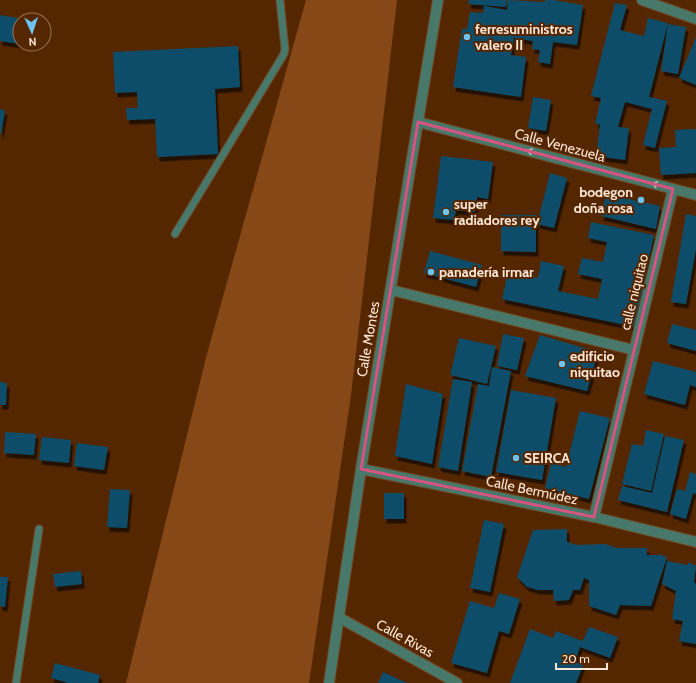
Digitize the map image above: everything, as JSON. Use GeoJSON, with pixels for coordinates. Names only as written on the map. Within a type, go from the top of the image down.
{"type":"FeatureCollection","features":[{"type":"Feature","properties":{"kind":"street","name":"Calle Montes"},"geometry":{"type":"LineString","coordinates":[[329,683],[340,618],[361,469],[438,0]]}},
{"type":"Feature","properties":{"kind":"street"},"geometry":{"type":"LineString","coordinates":[[642,0],[696,19]]}},
{"type":"Feature","properties":{"kind":"street","name":"Calle Venezuela"},"geometry":{"type":"LineString","coordinates":[[418,122],[696,195]]}},
{"type":"Feature","properties":{"kind":"street","name":"calle niquitao"},"geometry":{"type":"LineString","coordinates":[[594,517],[673,189]]}},
{"type":"Feature","properties":{"kind":"street"},"geometry":{"type":"LineString","coordinates":[[391,290],[634,350]]}},
{"type":"Feature","properties":{"kind":"street","name":"Calle Bermúdez"},"geometry":{"type":"LineString","coordinates":[[361,469],[594,517],[696,542]]}},
{"type":"Feature","properties":{"kind":"street","name":"Calle Rivas"},"geometry":{"type":"LineString","coordinates":[[340,618],[457,683]]}},
{"type":"Feature","properties":{"kind":"lane"},"geometry":{"type":"LineString","coordinates":[[175,234],[284,54],[285,49],[280,0]]}},
{"type":"Feature","properties":{"kind":"lane"},"geometry":{"type":"LineString","coordinates":[[16,683],[39,529]]}},
{"type":"Feature","properties":{"kind":"highlighted area"},"geometry":{"type":"Polygon","coordinates":[[[418,122],[673,189],[594,517],[361,469],[418,122]]]}},
{"type":"Feature","properties":{"kind":"shaded area"},"geometry":{"type":"Polygon","coordinates":[[[306,0],[397,0],[351,395],[309,683],[126,683],[207,354],[306,0]]]}},
{"type":"Feature","properties":{"kind":"building"},"geometry":{"type":"Polygon","coordinates":[[[469,0],[507,0],[506,7],[468,4],[469,0]]]}},
{"type":"Feature","properties":{"kind":"building"},"geometry":{"type":"Polygon","coordinates":[[[508,0],[545,2],[545,0],[553,0],[583,5],[577,45],[553,42],[550,64],[538,62],[540,50],[532,49],[533,41],[514,38],[511,55],[526,57],[521,97],[453,87],[462,29],[467,29],[470,12],[483,13],[484,6],[507,10],[508,0]]]}},
{"type":"Feature","properties":{"kind":"building"},"geometry":{"type":"Polygon","coordinates":[[[615,3],[627,5],[620,30],[644,36],[648,18],[668,23],[649,97],[667,101],[655,148],[643,145],[652,109],[625,102],[618,127],[629,128],[625,160],[596,156],[600,125],[595,123],[601,98],[591,96],[615,3]]]}},
{"type":"Feature","properties":{"kind":"building"},"geometry":{"type":"Polygon","coordinates":[[[0,15],[12,17],[12,43],[0,41],[0,15]]]}},
{"type":"Feature","properties":{"kind":"building"},"geometry":{"type":"Polygon","coordinates":[[[668,24],[686,27],[678,74],[661,71],[668,24]]]}},
{"type":"Feature","properties":{"kind":"building"},"geometry":{"type":"Polygon","coordinates":[[[696,37],[696,85],[679,78],[696,37]]]}},
{"type":"Feature","properties":{"kind":"building"},"geometry":{"type":"Polygon","coordinates":[[[238,46],[240,87],[215,89],[218,154],[157,157],[155,119],[127,120],[126,108],[138,108],[137,92],[115,93],[113,52],[238,46]]]}},
{"type":"Feature","properties":{"kind":"building"},"geometry":{"type":"Polygon","coordinates":[[[533,97],[551,100],[546,131],[528,128],[533,97]]]}},
{"type":"Feature","properties":{"kind":"building"},"geometry":{"type":"Polygon","coordinates":[[[0,109],[5,111],[1,134],[0,134],[0,109]]]}},
{"type":"Feature","properties":{"kind":"building"},"geometry":{"type":"Polygon","coordinates":[[[696,129],[696,173],[661,175],[659,148],[676,147],[675,130],[696,129]]]}},
{"type":"Feature","properties":{"kind":"building"},"geometry":{"type":"Polygon","coordinates":[[[441,156],[493,162],[488,199],[477,197],[475,212],[456,210],[454,220],[433,218],[441,156]]]}},
{"type":"Feature","properties":{"kind":"building"},"geometry":{"type":"Polygon","coordinates":[[[550,173],[567,178],[554,228],[537,224],[550,173]]]}},
{"type":"Feature","properties":{"kind":"building"},"geometry":{"type":"Polygon","coordinates":[[[606,194],[660,206],[656,229],[601,216],[606,194]]]}},
{"type":"Feature","properties":{"kind":"building"},"geometry":{"type":"Polygon","coordinates":[[[686,214],[696,216],[696,249],[686,304],[671,302],[686,214]]]}},
{"type":"Feature","properties":{"kind":"building"},"geometry":{"type":"Polygon","coordinates":[[[501,215],[536,215],[536,252],[501,251],[501,215]]]}},
{"type":"Feature","properties":{"kind":"building"},"geometry":{"type":"Polygon","coordinates":[[[591,222],[654,235],[635,327],[502,299],[508,272],[538,278],[541,261],[564,266],[558,291],[598,299],[602,279],[578,274],[582,258],[603,262],[607,242],[588,238],[591,222]]]}},
{"type":"Feature","properties":{"kind":"building"},"geometry":{"type":"Polygon","coordinates":[[[430,251],[482,265],[476,287],[424,273],[430,251]]]}},
{"type":"Feature","properties":{"kind":"building"},"geometry":{"type":"Polygon","coordinates":[[[672,324],[696,330],[696,351],[667,343],[672,324]]]}},
{"type":"Feature","properties":{"kind":"building"},"geometry":{"type":"Polygon","coordinates":[[[503,334],[524,338],[517,370],[497,366],[503,334]]]}},
{"type":"Feature","properties":{"kind":"building","name":"edificio niquitao"},"geometry":{"type":"Polygon","coordinates":[[[540,335],[598,352],[587,391],[525,376],[540,335]]]}},
{"type":"Feature","properties":{"kind":"building"},"geometry":{"type":"Polygon","coordinates":[[[459,338],[496,346],[487,384],[450,375],[459,338]]]}},
{"type":"Feature","properties":{"kind":"building"},"geometry":{"type":"Polygon","coordinates":[[[653,361],[696,372],[696,387],[690,385],[685,405],[644,394],[653,361]]]}},
{"type":"Feature","properties":{"kind":"building"},"geometry":{"type":"Polygon","coordinates":[[[492,367],[511,371],[491,477],[462,471],[478,384],[489,386],[492,367]]]}},
{"type":"Feature","properties":{"kind":"building"},"geometry":{"type":"Polygon","coordinates":[[[453,379],[472,382],[458,471],[438,467],[453,379]]]}},
{"type":"Feature","properties":{"kind":"building"},"geometry":{"type":"Polygon","coordinates":[[[0,382],[7,383],[6,405],[0,405],[0,382]]]}},
{"type":"Feature","properties":{"kind":"building"},"geometry":{"type":"Polygon","coordinates":[[[406,384],[443,394],[432,464],[395,456],[406,384]]]}},
{"type":"Feature","properties":{"kind":"building"},"geometry":{"type":"Polygon","coordinates":[[[511,390],[556,398],[542,480],[496,472],[511,390]]]}},
{"type":"Feature","properties":{"kind":"building"},"geometry":{"type":"Polygon","coordinates":[[[580,411],[610,418],[589,499],[545,488],[551,463],[566,467],[580,411]]]}},
{"type":"Feature","properties":{"kind":"building"},"geometry":{"type":"Polygon","coordinates":[[[646,430],[664,434],[651,491],[622,484],[632,444],[643,446],[646,430]]]}},
{"type":"Feature","properties":{"kind":"building"},"geometry":{"type":"Polygon","coordinates":[[[5,432],[36,434],[34,455],[4,453],[5,432]]]}},
{"type":"Feature","properties":{"kind":"building"},"geometry":{"type":"Polygon","coordinates":[[[665,436],[684,440],[667,512],[618,500],[622,486],[652,493],[665,436]]]}},
{"type":"Feature","properties":{"kind":"building"},"geometry":{"type":"Polygon","coordinates":[[[42,437],[71,440],[69,463],[39,460],[42,437]]]}},
{"type":"Feature","properties":{"kind":"building"},"geometry":{"type":"Polygon","coordinates":[[[77,443],[108,447],[104,470],[74,466],[77,443]]]}},
{"type":"Feature","properties":{"kind":"building"},"geometry":{"type":"Polygon","coordinates":[[[690,472],[696,474],[696,494],[693,493],[686,519],[670,514],[677,489],[685,491],[690,472]]]}},
{"type":"Feature","properties":{"kind":"building"},"geometry":{"type":"Polygon","coordinates":[[[110,489],[130,490],[127,528],[107,527],[110,489]]]}},
{"type":"Feature","properties":{"kind":"building"},"geometry":{"type":"Polygon","coordinates":[[[384,493],[404,493],[404,519],[384,519],[384,493]]]}},
{"type":"Feature","properties":{"kind":"building"},"geometry":{"type":"Polygon","coordinates":[[[484,520],[504,524],[490,592],[470,588],[484,520]]]}},
{"type":"Feature","properties":{"kind":"building"},"geometry":{"type":"Polygon","coordinates":[[[567,529],[567,542],[577,545],[605,544],[617,548],[647,548],[647,555],[661,555],[667,557],[651,606],[620,605],[616,615],[589,606],[589,580],[584,578],[580,590],[573,590],[569,600],[554,601],[553,590],[538,590],[527,587],[517,577],[533,530],[567,529]]]}},
{"type":"Feature","properties":{"kind":"building"},"geometry":{"type":"Polygon","coordinates":[[[667,561],[688,565],[688,562],[696,566],[694,583],[696,583],[696,644],[679,641],[683,621],[672,619],[676,591],[662,584],[667,561]]]}},
{"type":"Feature","properties":{"kind":"building"},"geometry":{"type":"Polygon","coordinates":[[[81,571],[82,584],[55,587],[53,574],[81,571]]]}},
{"type":"Feature","properties":{"kind":"building"},"geometry":{"type":"Polygon","coordinates":[[[0,577],[8,577],[5,607],[0,606],[0,577]]]}},
{"type":"Feature","properties":{"kind":"building"},"geometry":{"type":"Polygon","coordinates":[[[499,593],[520,599],[509,634],[499,631],[487,673],[451,663],[470,601],[494,608],[499,593]]]}},
{"type":"Feature","properties":{"kind":"building"},"geometry":{"type":"Polygon","coordinates":[[[589,627],[618,637],[610,658],[580,647],[575,662],[583,665],[576,683],[510,683],[530,629],[553,638],[556,631],[583,641],[589,627]]]}},
{"type":"Feature","properties":{"kind":"building"},"geometry":{"type":"Polygon","coordinates":[[[55,663],[100,675],[98,683],[69,683],[51,678],[55,663]]]}},
{"type":"Feature","properties":{"kind":"building"},"geometry":{"type":"Polygon","coordinates":[[[383,672],[407,683],[378,683],[383,672]]]}},
{"type":"Feature","properties":{"kind":"place","name":"ferresuministros valero II"},"geometry":{"type":"Point","coordinates":[467,37]}},
{"type":"Feature","properties":{"kind":"place","name":"bodegon doña rosa"},"geometry":{"type":"Point","coordinates":[641,200]}},
{"type":"Feature","properties":{"kind":"place","name":"super radiadores rey"},"geometry":{"type":"Point","coordinates":[446,212]}},
{"type":"Feature","properties":{"kind":"place","name":"panadería irmar"},"geometry":{"type":"Point","coordinates":[431,272]}},
{"type":"Feature","properties":{"kind":"place","name":"edificio niquitao"},"geometry":{"type":"Point","coordinates":[562,364]}},
{"type":"Feature","properties":{"kind":"place","name":"SEIRCA"},"geometry":{"type":"Point","coordinates":[516,458]}}]}
